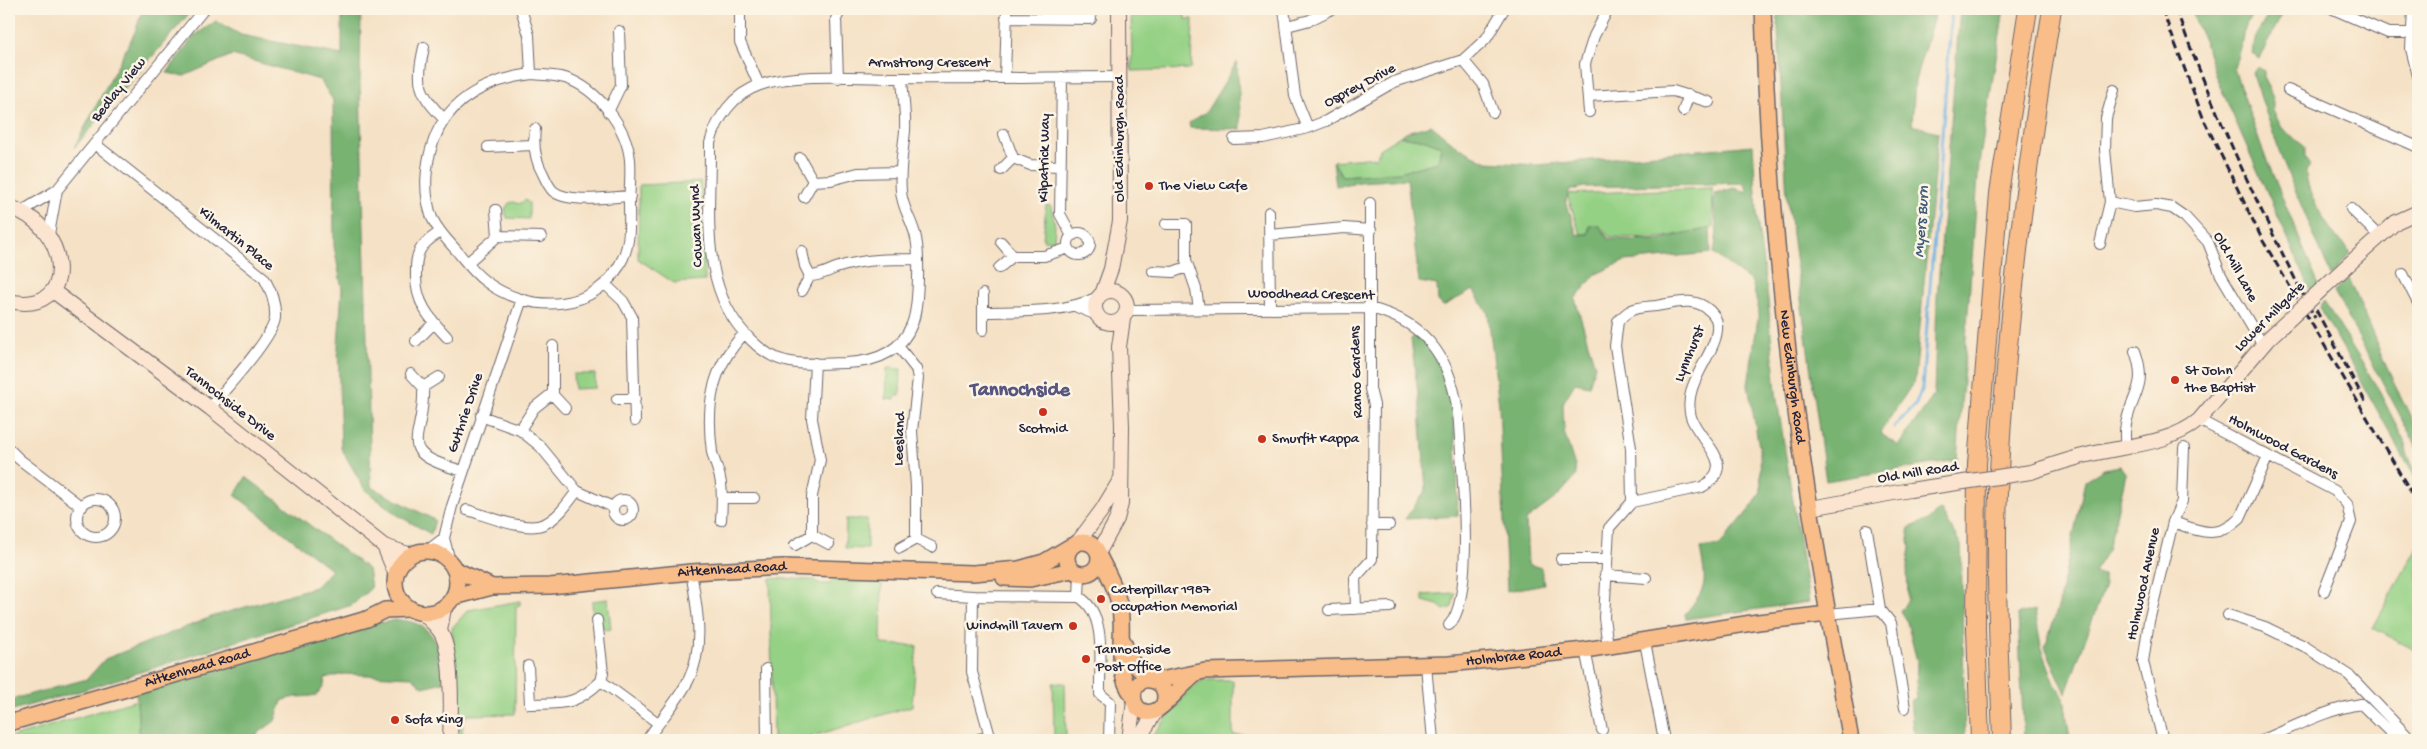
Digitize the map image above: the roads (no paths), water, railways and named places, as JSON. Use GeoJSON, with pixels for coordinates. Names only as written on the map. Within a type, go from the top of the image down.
{"type":"FeatureCollection","features":[{"type":"Feature","properties":{"kind":"highway"},"geometry":{"type":"LineString","coordinates":[[1980,740],[1976,629],[1977,464],[1999,193],[2028,9]]}},
{"type":"Feature","properties":{"kind":"highway"},"geometry":{"type":"LineString","coordinates":[[2002,740],[1998,623],[1999,473],[2009,323],[2024,195],[2052,9]]}},
{"type":"Feature","properties":{"kind":"main road","name":"New Edinburgh Road"},"geometry":{"type":"LineString","coordinates":[[1763,9],[1773,212],[1801,449],[1850,740]]}},
{"type":"Feature","properties":{"kind":"main road"},"geometry":{"type":"LineString","coordinates":[[1117,598],[1102,580],[1080,572],[1067,556],[1075,544],[1088,542],[1099,555],[1113,582],[1120,607],[1122,639],[1120,662],[1124,680],[1140,710],[1145,712],[1160,707],[1196,673]]}},
{"type":"Feature","properties":{"kind":"main road","name":"Aitkenhead Road"},"geometry":{"type":"LineString","coordinates":[[449,602],[492,587],[550,586],[691,572],[783,567],[973,573],[1019,569],[1044,562],[1075,544]]}},
{"type":"Feature","properties":{"kind":"main road"},"geometry":{"type":"LineString","coordinates":[[427,551],[435,552],[452,565],[457,587],[449,602],[438,612],[416,611],[399,598],[396,591],[396,575],[399,567],[411,555],[427,551]]}},
{"type":"Feature","properties":{"kind":"main road"},"geometry":{"type":"LineString","coordinates":[[1080,572],[1097,567],[1099,555]]}},
{"type":"Feature","properties":{"kind":"main road","name":"Aitkenhead Road"},"geometry":{"type":"LineString","coordinates":[[452,565],[492,587]]}},
{"type":"Feature","properties":{"kind":"main road","name":"Aitkenhead Road"},"geometry":{"type":"LineString","coordinates":[[973,573],[1002,578],[1030,579],[1080,572]]}},
{"type":"Feature","properties":{"kind":"main road"},"geometry":{"type":"LineString","coordinates":[[385,610],[396,591]]}},
{"type":"Feature","properties":{"kind":"main road","name":"Aitkenhead Road"},"geometry":{"type":"LineString","coordinates":[[9,723],[367,619],[385,610],[416,611]]}},
{"type":"Feature","properties":{"kind":"main road","name":"Holmbrae Road"},"geometry":{"type":"LineString","coordinates":[[1152,680],[1196,673],[1426,666],[1585,650],[1645,642],[1758,622],[1828,614]]}},
{"type":"Feature","properties":{"kind":"main road"},"geometry":{"type":"LineString","coordinates":[[1122,639],[1131,661],[1152,680],[1163,687],[1165,692],[1160,707]]}},
{"type":"Feature","properties":{"kind":"main road"},"geometry":{"type":"LineString","coordinates":[[1133,699],[1134,690],[1140,682],[1152,680]]}},
{"type":"Feature","properties":{"kind":"street","name":"Bedlay View"},"geometry":{"type":"LineString","coordinates":[[15,209],[57,190],[204,9]]}},
{"type":"Feature","properties":{"kind":"street"},"geometry":{"type":"LineString","coordinates":[[521,9],[529,35],[531,74]]}},
{"type":"Feature","properties":{"kind":"street"},"geometry":{"type":"LineString","coordinates":[[740,9],[740,42],[759,85]]}},
{"type":"Feature","properties":{"kind":"street"},"geometry":{"type":"LineString","coordinates":[[838,78],[836,19],[841,9]]}},
{"type":"Feature","properties":{"kind":"street","name":"Old Edinburgh Road"},"geometry":{"type":"LineString","coordinates":[[1100,318],[1095,306],[1111,269],[1120,221],[1119,9]]}},
{"type":"Feature","properties":{"kind":"street"},"geometry":{"type":"LineString","coordinates":[[1284,9],[1295,96],[1308,128]]}},
{"type":"Feature","properties":{"kind":"street"},"geometry":{"type":"LineString","coordinates":[[1287,26],[1310,20],[1332,9]]}},
{"type":"Feature","properties":{"kind":"street","name":"Osprey Drive"},"geometry":{"type":"LineString","coordinates":[[1234,139],[1263,138],[1308,128],[1326,121],[1403,78],[1463,60],[1486,39],[1504,9]]}},
{"type":"Feature","properties":{"kind":"street"},"geometry":{"type":"LineString","coordinates":[[1589,112],[1585,64],[1594,36],[1608,9]]}},
{"type":"Feature","properties":{"kind":"street"},"geometry":{"type":"LineString","coordinates":[[2332,9],[2388,33],[2410,33]]}},
{"type":"Feature","properties":{"kind":"street"},"geometry":{"type":"LineString","coordinates":[[2413,9],[2410,33],[2418,76]]}},
{"type":"Feature","properties":{"kind":"street"},"geometry":{"type":"LineString","coordinates":[[1006,78],[1006,13],[1056,13],[1091,19]]}},
{"type":"Feature","properties":{"kind":"street"},"geometry":{"type":"LineString","coordinates":[[608,112],[621,85],[619,31]]}},
{"type":"Feature","properties":{"kind":"street"},"geometry":{"type":"LineString","coordinates":[[424,47],[419,72],[420,88],[426,100],[444,118]]}},
{"type":"Feature","properties":{"kind":"street"},"geometry":{"type":"LineString","coordinates":[[1463,60],[1483,84],[1493,112]]}},
{"type":"Feature","properties":{"kind":"street"},"geometry":{"type":"LineString","coordinates":[[531,74],[564,78],[577,84],[590,92],[608,112],[626,143],[630,159],[627,248],[618,267],[605,284],[580,300],[567,304],[538,304],[522,299],[486,282],[440,232],[432,217],[426,176],[430,151],[444,118],[474,91],[497,81],[531,74]]}},
{"type":"Feature","properties":{"kind":"street","name":"Kilpatrick Way"},"geometry":{"type":"LineString","coordinates":[[1062,77],[1060,214],[1072,236]]}},
{"type":"Feature","properties":{"kind":"street","name":"Armstrong Crescent"},"geometry":{"type":"LineString","coordinates":[[741,96],[759,85],[789,80],[838,78],[1120,77]]}},
{"type":"Feature","properties":{"kind":"street"},"geometry":{"type":"LineString","coordinates":[[898,346],[907,335],[916,310],[917,259],[915,233],[902,200],[900,155],[905,120],[902,78]]}},
{"type":"Feature","properties":{"kind":"street"},"geometry":{"type":"LineString","coordinates":[[2100,244],[2110,202],[2105,149],[2106,118],[2114,90]]}},
{"type":"Feature","properties":{"kind":"street"},"geometry":{"type":"LineString","coordinates":[[2288,90],[2418,147]]}},
{"type":"Feature","properties":{"kind":"street"},"geometry":{"type":"LineString","coordinates":[[1588,96],[1673,91],[1709,102]]}},
{"type":"Feature","properties":{"kind":"street"},"geometry":{"type":"LineString","coordinates":[[1683,111],[1689,95]]}},
{"type":"Feature","properties":{"kind":"street","name":"Cowan Wynd"},"geometry":{"type":"LineString","coordinates":[[741,96],[722,115],[714,128],[710,144],[711,258],[714,280],[725,306],[744,334],[759,347],[779,359],[795,363],[863,362],[885,355],[898,346]]}},
{"type":"Feature","properties":{"kind":"street"},"geometry":{"type":"LineString","coordinates":[[535,129],[533,145],[539,167],[554,192],[564,197],[589,199],[630,196]]}},
{"type":"Feature","properties":{"kind":"street"},"geometry":{"type":"LineString","coordinates":[[1004,134],[1013,158],[1030,165],[1060,166]]}},
{"type":"Feature","properties":{"kind":"street","name":"Kilmartin Place"},"geometry":{"type":"LineString","coordinates":[[95,144],[264,278],[274,295],[275,320],[263,340],[210,408]]}},
{"type":"Feature","properties":{"kind":"street"},"geometry":{"type":"LineString","coordinates":[[488,147],[533,145]]}},
{"type":"Feature","properties":{"kind":"street"},"geometry":{"type":"LineString","coordinates":[[800,158],[813,182]]}},
{"type":"Feature","properties":{"kind":"street"},"geometry":{"type":"LineString","coordinates":[[1001,170],[1013,158]]}},
{"type":"Feature","properties":{"kind":"street"},"geometry":{"type":"LineString","coordinates":[[813,182],[831,180],[858,173],[900,172]]}},
{"type":"Feature","properties":{"kind":"street"},"geometry":{"type":"LineString","coordinates":[[804,197],[813,182]]}},
{"type":"Feature","properties":{"kind":"street","name":"Bedlay View"},"geometry":{"type":"LineString","coordinates":[[49,234],[57,190]]}},
{"type":"Feature","properties":{"kind":"street","name":"Old Mill Lane"},"geometry":{"type":"LineString","coordinates":[[2110,202],[2134,207],[2156,205],[2172,208],[2185,217],[2208,242],[2220,275],[2266,341]]}},
{"type":"Feature","properties":{"kind":"street","name":"Ranco Gardens"},"geometry":{"type":"LineString","coordinates":[[1356,609],[1355,578],[1372,559],[1374,405],[1370,389],[1370,203]]}},
{"type":"Feature","properties":{"kind":"street"},"geometry":{"type":"LineString","coordinates":[[9,301],[20,304],[37,300],[53,290],[60,270],[58,253],[49,234],[15,209]]}},
{"type":"Feature","properties":{"kind":"street"},"geometry":{"type":"LineString","coordinates":[[2351,209],[2380,237]]}},
{"type":"Feature","properties":{"kind":"street"},"geometry":{"type":"LineString","coordinates":[[496,210],[498,236]]}},
{"type":"Feature","properties":{"kind":"street"},"geometry":{"type":"LineString","coordinates":[[1269,212],[1270,308]]}},
{"type":"Feature","properties":{"kind":"street","name":"Lower Millgate"},"geometry":{"type":"LineString","coordinates":[[2031,472],[2100,452],[2126,448],[2179,433],[2189,428],[2199,420],[2266,341],[2396,222],[2418,212]]}},
{"type":"Feature","properties":{"kind":"street"},"geometry":{"type":"LineString","coordinates":[[1166,224],[1186,224],[1188,267],[1196,289],[1198,309]]}},
{"type":"Feature","properties":{"kind":"street"},"geometry":{"type":"LineString","coordinates":[[1270,235],[1344,228],[1371,230]]}},
{"type":"Feature","properties":{"kind":"street"},"geometry":{"type":"LineString","coordinates":[[440,232],[420,249],[416,259],[416,285],[419,302],[447,337]]}},
{"type":"Feature","properties":{"kind":"street"},"geometry":{"type":"LineString","coordinates":[[1078,233],[1085,235],[1089,240],[1089,247],[1086,252],[1078,255],[1068,248],[1069,240],[1078,233]]}},
{"type":"Feature","properties":{"kind":"street"},"geometry":{"type":"LineString","coordinates":[[467,263],[498,236],[541,237]]}},
{"type":"Feature","properties":{"kind":"street"},"geometry":{"type":"LineString","coordinates":[[1001,242],[1012,256]]}},
{"type":"Feature","properties":{"kind":"street"},"geometry":{"type":"LineString","coordinates":[[999,268],[1012,256],[1044,256],[1068,248]]}},
{"type":"Feature","properties":{"kind":"street"},"geometry":{"type":"LineString","coordinates":[[802,251],[805,266],[810,276]]}},
{"type":"Feature","properties":{"kind":"street"},"geometry":{"type":"LineString","coordinates":[[810,276],[818,276],[838,267],[873,260],[917,259]]}},
{"type":"Feature","properties":{"kind":"street"},"geometry":{"type":"LineString","coordinates":[[1153,271],[1173,272],[1188,267]]}},
{"type":"Feature","properties":{"kind":"street"},"geometry":{"type":"LineString","coordinates":[[1099,555],[1117,519],[1121,504],[1122,426],[1119,348],[1126,300],[1120,293],[1111,269]]}},
{"type":"Feature","properties":{"kind":"street"},"geometry":{"type":"LineString","coordinates":[[2403,274],[2418,303]]}},
{"type":"Feature","properties":{"kind":"street"},"geometry":{"type":"LineString","coordinates":[[802,291],[810,276]]}},
{"type":"Feature","properties":{"kind":"street"},"geometry":{"type":"LineString","coordinates":[[605,284],[629,308],[632,317],[636,421]]}},
{"type":"Feature","properties":{"kind":"street","name":"Tannochside Drive"},"geometry":{"type":"LineString","coordinates":[[53,290],[210,408],[384,546],[411,555]]}},
{"type":"Feature","properties":{"kind":"street"},"geometry":{"type":"LineString","coordinates":[[983,312],[1058,310],[1077,307],[1111,291],[1120,293]]}},
{"type":"Feature","properties":{"kind":"street"},"geometry":{"type":"LineString","coordinates":[[983,294],[983,330]]}},
{"type":"Feature","properties":{"kind":"street","name":"Guthrie Drive"},"geometry":{"type":"LineString","coordinates":[[452,565],[444,538],[462,471],[522,299]]}},
{"type":"Feature","properties":{"kind":"street","name":"Lynnhurst"},"geometry":{"type":"LineString","coordinates":[[1690,301],[1702,304],[1714,315],[1717,323],[1715,339],[1690,394],[1691,418],[1717,458],[1717,472],[1711,482],[1702,487],[1632,502],[1631,448],[1615,346],[1618,321],[1631,310],[1690,301]]}},
{"type":"Feature","properties":{"kind":"street"},"geometry":{"type":"LineString","coordinates":[[1077,307],[1115,323],[1125,315]]}},
{"type":"Feature","properties":{"kind":"street","name":"Woodhead Crescent"},"geometry":{"type":"LineString","coordinates":[[1125,315],[1198,309],[1370,308],[1400,318],[1416,327],[1427,338],[1444,363],[1458,406],[1465,566],[1461,605],[1458,615],[1449,625]]}},
{"type":"Feature","properties":{"kind":"street"},"geometry":{"type":"LineString","coordinates":[[1100,318],[1119,348]]}},
{"type":"Feature","properties":{"kind":"street"},"geometry":{"type":"LineString","coordinates":[[416,341],[434,323]]}},
{"type":"Feature","properties":{"kind":"street"},"geometry":{"type":"LineString","coordinates":[[721,520],[720,476],[712,450],[711,396],[727,355],[744,334]]}},
{"type":"Feature","properties":{"kind":"street"},"geometry":{"type":"LineString","coordinates":[[553,346],[552,394],[565,408]]}},
{"type":"Feature","properties":{"kind":"street","name":"Leesland"},"geometry":{"type":"LineString","coordinates":[[898,346],[916,369],[918,378],[912,431],[916,486],[916,539]]}},
{"type":"Feature","properties":{"kind":"street"},"geometry":{"type":"LineString","coordinates":[[2126,448],[2125,425],[2139,391],[2139,368],[2135,351]]}},
{"type":"Feature","properties":{"kind":"street"},"geometry":{"type":"LineString","coordinates":[[812,535],[812,496],[820,460],[812,419],[815,363]]}},
{"type":"Feature","properties":{"kind":"street"},"geometry":{"type":"LineString","coordinates":[[411,374],[423,387],[423,412],[416,435],[420,451],[427,459],[462,471]]}},
{"type":"Feature","properties":{"kind":"street"},"geometry":{"type":"LineString","coordinates":[[423,387],[439,377]]}},
{"type":"Feature","properties":{"kind":"street"},"geometry":{"type":"LineString","coordinates":[[520,430],[534,408],[552,394]]}},
{"type":"Feature","properties":{"kind":"street"},"geometry":{"type":"LineString","coordinates":[[617,399],[635,399]]}},
{"type":"Feature","properties":{"kind":"street"},"geometry":{"type":"LineString","coordinates":[[481,416],[520,430],[540,446],[577,491],[613,507]]}},
{"type":"Feature","properties":{"kind":"street","name":"Holmwood Gardens"},"geometry":{"type":"LineString","coordinates":[[2199,420],[2336,490],[2348,504],[2351,522],[2324,591]]}},
{"type":"Feature","properties":{"kind":"street"},"geometry":{"type":"LineString","coordinates":[[9,448],[19,459],[82,507]]}},
{"type":"Feature","properties":{"kind":"street","name":"Holmwood Avenue"},"geometry":{"type":"LineString","coordinates":[[2163,740],[2143,662],[2149,621],[2173,522],[2182,501],[2184,448]]}},
{"type":"Feature","properties":{"kind":"street","name":"Holmwood Avenue"},"geometry":{"type":"LineString","coordinates":[[2173,522],[2206,533],[2224,530],[2234,524],[2240,518],[2268,456]]}},
{"type":"Feature","properties":{"kind":"street","name":"Old Mill Road"},"geometry":{"type":"LineString","coordinates":[[1811,508],[1910,490],[2031,472]]}},
{"type":"Feature","properties":{"kind":"street"},"geometry":{"type":"LineString","coordinates":[[1075,544],[1102,510],[1120,479]]}},
{"type":"Feature","properties":{"kind":"street"},"geometry":{"type":"LineString","coordinates":[[467,510],[525,527],[535,527],[552,519],[577,491]]}},
{"type":"Feature","properties":{"kind":"street"},"geometry":{"type":"LineString","coordinates":[[722,498],[754,498]]}},
{"type":"Feature","properties":{"kind":"street"},"geometry":{"type":"LineString","coordinates":[[1608,646],[1604,618],[1609,528],[1632,502]]}},
{"type":"Feature","properties":{"kind":"street"},"geometry":{"type":"LineString","coordinates":[[1372,525],[1389,525]]}},
{"type":"Feature","properties":{"kind":"street"},"geometry":{"type":"LineString","coordinates":[[1867,530],[1880,609],[1891,623],[1905,708]]}},
{"type":"Feature","properties":{"kind":"street"},"geometry":{"type":"LineString","coordinates":[[812,535],[829,544]]}},
{"type":"Feature","properties":{"kind":"street"},"geometry":{"type":"LineString","coordinates":[[795,545],[812,535]]}},
{"type":"Feature","properties":{"kind":"street"},"geometry":{"type":"LineString","coordinates":[[427,551],[444,538]]}},
{"type":"Feature","properties":{"kind":"street"},"geometry":{"type":"LineString","coordinates":[[900,548],[916,539],[932,547]]}},
{"type":"Feature","properties":{"kind":"street","name":"Tannochside Drive"},"geometry":{"type":"LineString","coordinates":[[384,546],[396,575]]}},
{"type":"Feature","properties":{"kind":"street"},"geometry":{"type":"LineString","coordinates":[[1561,559],[1607,559]]}},
{"type":"Feature","properties":{"kind":"street"},"geometry":{"type":"LineString","coordinates":[[647,740],[688,680],[694,666],[698,632],[691,572]]}},
{"type":"Feature","properties":{"kind":"street"},"geometry":{"type":"LineString","coordinates":[[1079,597],[1080,572]]}},
{"type":"Feature","properties":{"kind":"street"},"geometry":{"type":"LineString","coordinates":[[1606,575],[1646,578]]}},
{"type":"Feature","properties":{"kind":"street"},"geometry":{"type":"LineString","coordinates":[[937,594],[1079,597],[1090,606],[1098,621],[1100,694],[1110,702],[1109,740]]}},
{"type":"Feature","properties":{"kind":"street"},"geometry":{"type":"LineString","coordinates":[[973,596],[972,672],[990,738],[975,740]]}},
{"type":"Feature","properties":{"kind":"street"},"geometry":{"type":"LineString","coordinates":[[440,630],[449,602]]}},
{"type":"Feature","properties":{"kind":"street"},"geometry":{"type":"LineString","coordinates":[[1329,610],[1390,607]]}},
{"type":"Feature","properties":{"kind":"street"},"geometry":{"type":"LineString","coordinates":[[1828,614],[1880,609]]}},
{"type":"Feature","properties":{"kind":"street"},"geometry":{"type":"LineString","coordinates":[[416,611],[440,630],[444,643],[450,680],[450,740]]}},
{"type":"Feature","properties":{"kind":"street"},"geometry":{"type":"LineString","coordinates":[[2228,615],[2265,627],[2304,646],[2349,675],[2411,740]]}},
{"type":"Feature","properties":{"kind":"street"},"geometry":{"type":"LineString","coordinates":[[528,666],[530,704],[560,703],[577,700],[601,681],[603,673],[597,620]]}},
{"type":"Feature","properties":{"kind":"street"},"geometry":{"type":"LineString","coordinates":[[1645,642],[1664,740]]}},
{"type":"Feature","properties":{"kind":"street"},"geometry":{"type":"LineString","coordinates":[[1585,650],[1602,730]]}},
{"type":"Feature","properties":{"kind":"street"},"geometry":{"type":"LineString","coordinates":[[1426,666],[1433,740]]}},
{"type":"Feature","properties":{"kind":"street"},"geometry":{"type":"LineString","coordinates":[[766,669],[767,740]]}},
{"type":"Feature","properties":{"kind":"street"},"geometry":{"type":"LineString","coordinates":[[601,681],[658,723]]}},
{"type":"Feature","properties":{"kind":"street"},"geometry":{"type":"LineString","coordinates":[[1129,740],[1134,717],[1133,699]]}},
{"type":"Feature","properties":{"kind":"street"},"geometry":{"type":"LineString","coordinates":[[2263,740],[2299,724],[2361,704],[2398,740]]}},
{"type":"Feature","properties":{"kind":"street"},"geometry":{"type":"LineString","coordinates":[[1138,740],[1160,707]]}},
{"type":"Feature","properties":{"kind":"waterway","name":"Myers Burn"},"geometry":{"type":"LineString","coordinates":[[1894,427],[1916,404],[1922,388],[1952,9]]}},
{"type":"Feature","properties":{"kind":"railway"},"geometry":{"type":"LineString","coordinates":[[2162,9],[2204,120],[2263,241],[2418,504]]}},
{"type":"Feature","properties":{"kind":"railway"},"geometry":{"type":"LineString","coordinates":[[2176,9],[2223,127],[2315,318]]}},
{"type":"Feature","properties":{"kind":"railway"},"geometry":{"type":"LineString","coordinates":[[2316,310],[2367,405]]}},
{"type":"Feature","properties":{"kind":"place","name":"The View Cafe"},"geometry":{"type":"Point","coordinates":[1149,186]}},
{"type":"Feature","properties":{"kind":"place","name":"St John the Baptist"},"geometry":{"type":"Point","coordinates":[2175,380]}},
{"type":"Feature","properties":{"kind":"place","name":"Scotmid"},"geometry":{"type":"Point","coordinates":[1043,412]}},
{"type":"Feature","properties":{"kind":"place","name":"Smurfit Kappa"},"geometry":{"type":"Point","coordinates":[1262,439]}},
{"type":"Feature","properties":{"kind":"place","name":"Caterpillar 1987 Occupation Memorial"},"geometry":{"type":"Point","coordinates":[1101,599]}},
{"type":"Feature","properties":{"kind":"place","name":"Windmill Tavern"},"geometry":{"type":"Point","coordinates":[1073,626]}},
{"type":"Feature","properties":{"kind":"place","name":"Tannochside Post Office"},"geometry":{"type":"Point","coordinates":[1086,659]}},
{"type":"Feature","properties":{"kind":"place","name":"Sofa King"},"geometry":{"type":"Point","coordinates":[395,720]}},
{"type":"Feature","properties":{"kind":"district","name":"Tannochside"},"geometry":{"type":"Point","coordinates":[1020,391]}}]}
